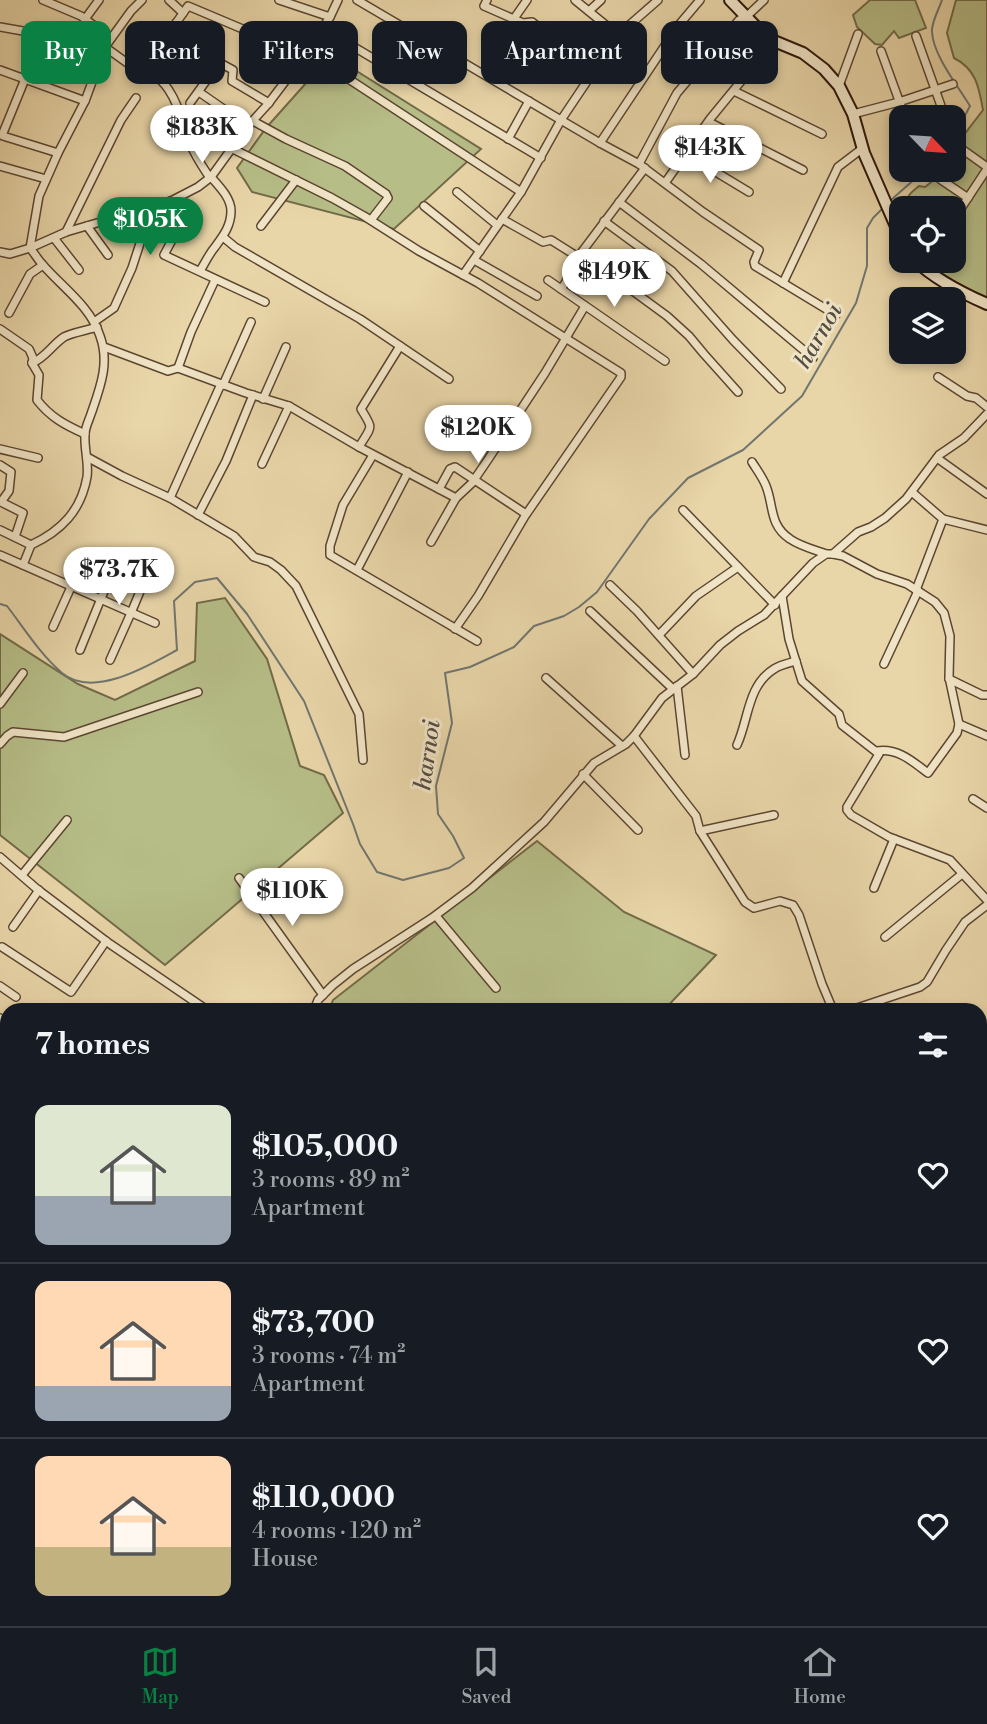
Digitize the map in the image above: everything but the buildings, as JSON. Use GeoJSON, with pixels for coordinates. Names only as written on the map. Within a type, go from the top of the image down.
{"type":"FeatureCollection","features":[{"type":"Feature","properties":{"kind":"street"},"geometry":{"type":"LineString","coordinates":[[43,0],[59,3],[88,21]]}},
{"type":"Feature","properties":{"kind":"street"},"geometry":{"type":"LineString","coordinates":[[85,19],[99,0]]}},
{"type":"Feature","properties":{"kind":"street"},"geometry":{"type":"LineString","coordinates":[[111,38],[142,0]]}},
{"type":"Feature","properties":{"kind":"street"},"geometry":{"type":"LineString","coordinates":[[169,0],[183,13]]}},
{"type":"Feature","properties":{"kind":"street"},"geometry":{"type":"LineString","coordinates":[[279,0],[330,17]]}},
{"type":"Feature","properties":{"kind":"street"},"geometry":{"type":"LineString","coordinates":[[327,21],[338,0]]}},
{"type":"Feature","properties":{"kind":"street"},"geometry":{"type":"LineString","coordinates":[[357,0],[642,166],[759,250],[755,266],[836,315]]}},
{"type":"Feature","properties":{"kind":"street"},"geometry":{"type":"LineString","coordinates":[[474,0],[485,3],[516,21]]}},
{"type":"Feature","properties":{"kind":"street"},"geometry":{"type":"LineString","coordinates":[[513,20],[527,0]]}},
{"type":"Feature","properties":{"kind":"street"},"geometry":{"type":"LineString","coordinates":[[575,0],[601,21]]}},
{"type":"Feature","properties":{"kind":"street"},"geometry":{"type":"LineString","coordinates":[[589,11],[601,0]]}},
{"type":"Feature","properties":{"kind":"street"},"geometry":{"type":"LineString","coordinates":[[634,21],[658,0]]}},
{"type":"Feature","properties":{"kind":"street"},"geometry":{"type":"LineString","coordinates":[[600,143],[678,26],[701,0]]}},
{"type":"Feature","properties":{"kind":"street"},"geometry":{"type":"LineString","coordinates":[[730,0],[751,21]]}},
{"type":"Feature","properties":{"kind":"street"},"geometry":{"type":"LineString","coordinates":[[561,289],[578,257],[642,166],[677,93],[739,20],[764,0]]}},
{"type":"Feature","properties":{"kind":"street"},"geometry":{"type":"LineString","coordinates":[[177,21],[188,6],[239,27]]}},
{"type":"Feature","properties":{"kind":"street"},"geometry":{"type":"LineString","coordinates":[[0,27],[21,30]]}},
{"type":"Feature","properties":{"kind":"street"},"geometry":{"type":"LineString","coordinates":[[839,86],[858,34]]}},
{"type":"Feature","properties":{"kind":"street"},"geometry":{"type":"LineString","coordinates":[[916,36],[941,105]]}},
{"type":"Feature","properties":{"kind":"street"},"geometry":{"type":"LineString","coordinates":[[778,43],[809,57],[839,86],[853,114],[864,150],[889,209]]}},
{"type":"Feature","properties":{"kind":"street"},"geometry":{"type":"LineString","coordinates":[[358,49],[541,158]]}},
{"type":"Feature","properties":{"kind":"street"},"geometry":{"type":"LineString","coordinates":[[111,51],[148,78],[154,75],[158,77],[168,88],[197,159],[224,193],[231,209],[227,229],[200,271]]}},
{"type":"Feature","properties":{"kind":"street"},"geometry":{"type":"LineString","coordinates":[[881,51],[901,105]]}},
{"type":"Feature","properties":{"kind":"street"},"geometry":{"type":"LineString","coordinates":[[225,65],[233,70],[232,81],[269,103]]}},
{"type":"Feature","properties":{"kind":"street"},"geometry":{"type":"LineString","coordinates":[[0,70],[21,78]]}},
{"type":"Feature","properties":{"kind":"street"},"geometry":{"type":"LineString","coordinates":[[23,84],[3,136],[58,153]]}},
{"type":"Feature","properties":{"kind":"street"},"geometry":{"type":"LineString","coordinates":[[39,84],[85,100]]}},
{"type":"Feature","properties":{"kind":"street"},"geometry":{"type":"LineString","coordinates":[[23,565],[31,545],[64,524],[79,503],[87,477],[85,434],[103,379],[104,347],[96,325],[70,291],[30,248],[39,196],[91,84]]}},
{"type":"Feature","properties":{"kind":"street"},"geometry":{"type":"LineString","coordinates":[[190,103],[204,84]]}},
{"type":"Feature","properties":{"kind":"street"},"geometry":{"type":"LineString","coordinates":[[0,253],[10,254],[30,248],[66,233],[170,201],[198,187],[210,177],[283,84]]}},
{"type":"Feature","properties":{"kind":"street"},"geometry":{"type":"LineString","coordinates":[[357,84],[521,191]]}},
{"type":"Feature","properties":{"kind":"street"},"geometry":{"type":"LineString","coordinates":[[463,275],[521,191],[561,120],[585,84]]}},
{"type":"Feature","properties":{"kind":"street"},"geometry":{"type":"LineString","coordinates":[[665,183],[709,121],[740,84]]}},
{"type":"Feature","properties":{"kind":"street"},"geometry":{"type":"LineString","coordinates":[[853,114],[953,85]]}},
{"type":"Feature","properties":{"kind":"street"},"geometry":{"type":"LineString","coordinates":[[734,91],[822,134]]}},
{"type":"Feature","properties":{"kind":"street"},"geometry":{"type":"LineString","coordinates":[[199,92],[250,123],[345,166],[386,194],[388,198],[371,220]]}},
{"type":"Feature","properties":{"kind":"street"},"geometry":{"type":"LineString","coordinates":[[66,233],[121,120],[136,98]]}},
{"type":"Feature","properties":{"kind":"street"},"geometry":{"type":"LineString","coordinates":[[508,139],[529,101]]}},
{"type":"Feature","properties":{"kind":"street"},"geometry":{"type":"LineString","coordinates":[[709,121],[803,170]]}},
{"type":"Feature","properties":{"kind":"street"},"geometry":{"type":"LineString","coordinates":[[231,148],[340,202],[621,373],[621,377],[526,514],[456,629]]}},
{"type":"Feature","properties":{"kind":"street"},"geometry":{"type":"LineString","coordinates":[[783,283],[838,167],[864,150]]}},
{"type":"Feature","properties":{"kind":"street"},"geometry":{"type":"LineString","coordinates":[[966,152],[987,168],[966,201]]}},
{"type":"Feature","properties":{"kind":"street"},"geometry":{"type":"LineString","coordinates":[[686,154],[749,192]]}},
{"type":"Feature","properties":{"kind":"street"},"geometry":{"type":"LineString","coordinates":[[0,166],[46,179]]}},
{"type":"Feature","properties":{"kind":"street"},"geometry":{"type":"LineString","coordinates":[[261,226],[296,180]]}},
{"type":"Feature","properties":{"kind":"street"},"geometry":{"type":"LineString","coordinates":[[944,182],[968,198]]}},
{"type":"Feature","properties":{"kind":"street"},"geometry":{"type":"LineString","coordinates":[[457,192],[500,222],[543,242],[551,240],[600,267],[667,316],[689,336],[738,392]]}},
{"type":"Feature","properties":{"kind":"street"},"geometry":{"type":"LineString","coordinates":[[170,201],[183,219],[164,255],[265,302]]}},
{"type":"Feature","properties":{"kind":"street"},"geometry":{"type":"LineString","coordinates":[[619,202],[701,264],[813,358]]}},
{"type":"Feature","properties":{"kind":"street"},"geometry":{"type":"LineString","coordinates":[[424,206],[480,251]]}},
{"type":"Feature","properties":{"kind":"street"},"geometry":{"type":"LineString","coordinates":[[32,363],[44,356],[66,335],[96,325],[114,307],[132,268],[144,231],[136,211]]}},
{"type":"Feature","properties":{"kind":"street"},"geometry":{"type":"LineString","coordinates":[[604,221],[672,271],[733,340],[781,388]]}},
{"type":"Feature","properties":{"kind":"street"},"geometry":{"type":"LineString","coordinates":[[87,226],[108,255]]}},
{"type":"Feature","properties":{"kind":"street"},"geometry":{"type":"LineString","coordinates":[[223,237],[235,247],[360,319],[449,379]]}},
{"type":"Feature","properties":{"kind":"street"},"geometry":{"type":"LineString","coordinates":[[54,238],[79,270]]}},
{"type":"Feature","properties":{"kind":"street"},"geometry":{"type":"LineString","coordinates":[[474,260],[537,296]]}},
{"type":"Feature","properties":{"kind":"street"},"geometry":{"type":"LineString","coordinates":[[9,313],[30,274],[43,265]]}},
{"type":"Feature","properties":{"kind":"street"},"geometry":{"type":"LineString","coordinates":[[935,273],[962,293],[987,304]]}},
{"type":"Feature","properties":{"kind":"street"},"geometry":{"type":"LineString","coordinates":[[178,368],[215,280]]}},
{"type":"Feature","properties":{"kind":"street"},"geometry":{"type":"LineString","coordinates":[[548,280],[665,361]]}},
{"type":"Feature","properties":{"kind":"street"},"geometry":{"type":"LineString","coordinates":[[431,542],[456,498],[475,480],[585,306]]}},
{"type":"Feature","properties":{"kind":"street"},"geometry":{"type":"LineString","coordinates":[[170,498],[251,322]]}},
{"type":"Feature","properties":{"kind":"street"},"geometry":{"type":"LineString","coordinates":[[0,329],[29,349],[32,363],[39,375],[37,400],[44,409],[61,423],[85,434]]}},
{"type":"Feature","properties":{"kind":"street"},"geometry":{"type":"LineString","coordinates":[[359,447],[371,422],[361,408],[400,346]]}},
{"type":"Feature","properties":{"kind":"street"},"geometry":{"type":"LineString","coordinates":[[104,347],[169,371],[178,368],[253,396],[289,406],[373,455],[456,498]]}},
{"type":"Feature","properties":{"kind":"street"},"geometry":{"type":"LineString","coordinates":[[263,398],[286,347]]}},
{"type":"Feature","properties":{"kind":"street"},"geometry":{"type":"LineString","coordinates":[[938,377],[987,407]]}},
{"type":"Feature","properties":{"kind":"street"},"geometry":{"type":"LineString","coordinates":[[198,515],[226,461],[253,396]]}},
{"type":"Feature","properties":{"kind":"street"},"geometry":{"type":"LineString","coordinates":[[262,464],[289,406]]}},
{"type":"Feature","properties":{"kind":"street"},"geometry":{"type":"LineString","coordinates":[[317,1003],[353,969],[472,888],[544,822],[594,763],[634,736],[662,698],[693,674],[720,645],[764,615],[813,563],[830,554],[858,532],[885,518],[913,493],[937,458],[964,438],[987,414]]}},
{"type":"Feature","properties":{"kind":"street"},"geometry":{"type":"LineString","coordinates":[[0,449],[38,458]]}},
{"type":"Feature","properties":{"kind":"street"},"geometry":{"type":"LineString","coordinates":[[373,455],[343,505],[330,555],[477,641]]}},
{"type":"Feature","properties":{"kind":"street"},"geometry":{"type":"LineString","coordinates":[[87,457],[170,498],[234,536],[254,556],[281,569],[296,586],[359,714],[363,760]]}},
{"type":"Feature","properties":{"kind":"street"},"geometry":{"type":"LineString","coordinates":[[937,458],[987,494]]}},
{"type":"Feature","properties":{"kind":"street"},"geometry":{"type":"LineString","coordinates":[[752,462],[765,484],[772,517],[789,539],[843,556],[860,566],[906,584],[936,603],[944,613],[950,636],[949,679],[959,724],[957,733],[929,773],[905,755],[892,751],[877,751],[842,725],[839,715],[802,681],[789,639],[782,596]]}},
{"type":"Feature","properties":{"kind":"street"},"geometry":{"type":"LineString","coordinates":[[0,465],[11,472],[9,491],[1,502],[23,513],[15,537]]}},
{"type":"Feature","properties":{"kind":"street"},"geometry":{"type":"LineString","coordinates":[[439,489],[450,469],[455,467],[526,514]]}},
{"type":"Feature","properties":{"kind":"street"},"geometry":{"type":"LineString","coordinates":[[357,570],[408,472]]}},
{"type":"Feature","properties":{"kind":"street"},"geometry":{"type":"LineString","coordinates":[[913,493],[943,519],[987,530]]}},
{"type":"Feature","properties":{"kind":"street"},"geometry":{"type":"LineString","coordinates":[[683,510],[775,605]]}},
{"type":"Feature","properties":{"kind":"street"},"geometry":{"type":"LineString","coordinates":[[884,664],[917,591],[943,519]]}},
{"type":"Feature","properties":{"kind":"street"},"geometry":{"type":"LineString","coordinates":[[0,530],[31,545]]}},
{"type":"Feature","properties":{"kind":"street"},"geometry":{"type":"LineString","coordinates":[[0,555],[155,623]]}},
{"type":"Feature","properties":{"kind":"street"},"geometry":{"type":"LineString","coordinates":[[80,650],[118,557]]}},
{"type":"Feature","properties":{"kind":"street"},"geometry":{"type":"LineString","coordinates":[[110,660],[150,565]]}},
{"type":"Feature","properties":{"kind":"street"},"geometry":{"type":"LineString","coordinates":[[659,635],[696,596],[738,566]]}},
{"type":"Feature","properties":{"kind":"street"},"geometry":{"type":"LineString","coordinates":[[610,585],[693,674]]}},
{"type":"Feature","properties":{"kind":"street"},"geometry":{"type":"LineString","coordinates":[[53,628],[71,587]]}},
{"type":"Feature","properties":{"kind":"street"},"geometry":{"type":"LineString","coordinates":[[590,611],[675,687],[685,755]]}},
{"type":"Feature","properties":{"kind":"street"},"geometry":{"type":"LineString","coordinates":[[737,745],[752,694],[775,668],[796,661]]}},
{"type":"Feature","properties":{"kind":"street"},"geometry":{"type":"LineString","coordinates":[[0,704],[23,673]]}},
{"type":"Feature","properties":{"kind":"street"},"geometry":{"type":"LineString","coordinates":[[546,678],[622,746]]}},
{"type":"Feature","properties":{"kind":"street"},"geometry":{"type":"LineString","coordinates":[[949,679],[987,695]]}},
{"type":"Feature","properties":{"kind":"street"},"geometry":{"type":"LineString","coordinates":[[0,744],[3,733],[64,737],[198,692]]}},
{"type":"Feature","properties":{"kind":"street"},"geometry":{"type":"LineString","coordinates":[[959,724],[987,736]]}},
{"type":"Feature","properties":{"kind":"street"},"geometry":{"type":"LineString","coordinates":[[634,736],[696,816],[700,831],[745,902],[754,908],[780,901],[793,905],[830,1003]]}},
{"type":"Feature","properties":{"kind":"street"},"geometry":{"type":"LineString","coordinates":[[877,751],[879,754],[847,810],[851,815],[894,839],[950,860],[987,900]]}},
{"type":"Feature","properties":{"kind":"street"},"geometry":{"type":"LineString","coordinates":[[583,774],[638,830]]}},
{"type":"Feature","properties":{"kind":"street"},"geometry":{"type":"LineString","coordinates":[[972,799],[987,808]]}},
{"type":"Feature","properties":{"kind":"street"},"geometry":{"type":"LineString","coordinates":[[700,831],[774,815]]}},
{"type":"Feature","properties":{"kind":"street"},"geometry":{"type":"LineString","coordinates":[[22,875],[67,820]]}},
{"type":"Feature","properties":{"kind":"street"},"geometry":{"type":"LineString","coordinates":[[874,888],[894,839]]}},
{"type":"Feature","properties":{"kind":"street"},"geometry":{"type":"LineString","coordinates":[[0,857],[106,941],[198,1003]]}},
{"type":"Feature","properties":{"kind":"street"},"geometry":{"type":"LineString","coordinates":[[885,937],[962,874]]}},
{"type":"Feature","properties":{"kind":"street"},"geometry":{"type":"LineString","coordinates":[[239,877],[323,995]]}},
{"type":"Feature","properties":{"kind":"street"},"geometry":{"type":"LineString","coordinates":[[13,927],[39,890]]}},
{"type":"Feature","properties":{"kind":"street"},"geometry":{"type":"LineString","coordinates":[[871,1003],[920,987],[927,982],[965,922],[987,905]]}},
{"type":"Feature","properties":{"kind":"street"},"geometry":{"type":"LineString","coordinates":[[436,915],[496,988]]}},
{"type":"Feature","properties":{"kind":"street"},"geometry":{"type":"LineString","coordinates":[[2,947],[71,992],[106,941]]}},
{"type":"Feature","properties":{"kind":"street"},"geometry":{"type":"LineString","coordinates":[[0,986],[16,997]]}},
{"type":"Feature","properties":{"kind":"green space"},"geometry":{"type":"Polygon","coordinates":[[[870,0],[915,0],[926,28],[899,38],[894,31],[882,45],[875,44],[857,27],[853,15],[870,0]]]}},
{"type":"Feature","properties":{"kind":"green space"},"geometry":{"type":"Polygon","coordinates":[[[956,0],[987,0],[987,300],[966,291],[966,287],[960,287],[939,273],[966,273],[966,196],[909,196],[919,186],[925,187],[931,182],[966,182],[966,132],[983,110],[972,73],[954,58],[947,33],[956,0]]]}},
{"type":"Feature","properties":{"kind":"green space"},"geometry":{"type":"Polygon","coordinates":[[[358,72],[372,81],[372,84],[377,84],[481,149],[394,229],[252,192],[237,168],[266,128],[305,84],[358,84],[358,72]]]}},
{"type":"Feature","properties":{"kind":"green space"},"geometry":{"type":"Polygon","coordinates":[[[225,598],[267,659],[300,766],[324,775],[343,813],[165,965],[0,835],[0,634],[78,684],[115,700],[195,661],[197,603],[225,598]]]}},
{"type":"Feature","properties":{"kind":"green space"},"geometry":{"type":"Polygon","coordinates":[[[537,841],[624,912],[716,955],[671,1003],[332,1003],[537,841]]]}},
{"type":"Feature","properties":{"kind":"waterway","name":"harnoi"},"geometry":{"type":"LineString","coordinates":[[942,0],[933,24],[933,41],[941,60],[970,106],[966,114]]}},
{"type":"Feature","properties":{"kind":"waterway","name":"harnoi"},"geometry":{"type":"LineString","coordinates":[[896,196],[911,182]]}},
{"type":"Feature","properties":{"kind":"waterway","name":"harnoi"},"geometry":{"type":"LineString","coordinates":[[0,604],[7,606],[54,666],[75,680],[89,683],[120,677],[177,650],[174,601],[195,582],[217,578],[247,614],[304,701],[360,844],[377,872],[403,880],[449,868],[464,858],[438,814],[436,786],[452,723],[445,673],[470,667],[514,647],[534,626],[564,616],[579,607],[597,592],[649,519],[688,478],[743,450],[802,396],[856,303],[867,266],[867,228],[882,209]]}}]}
